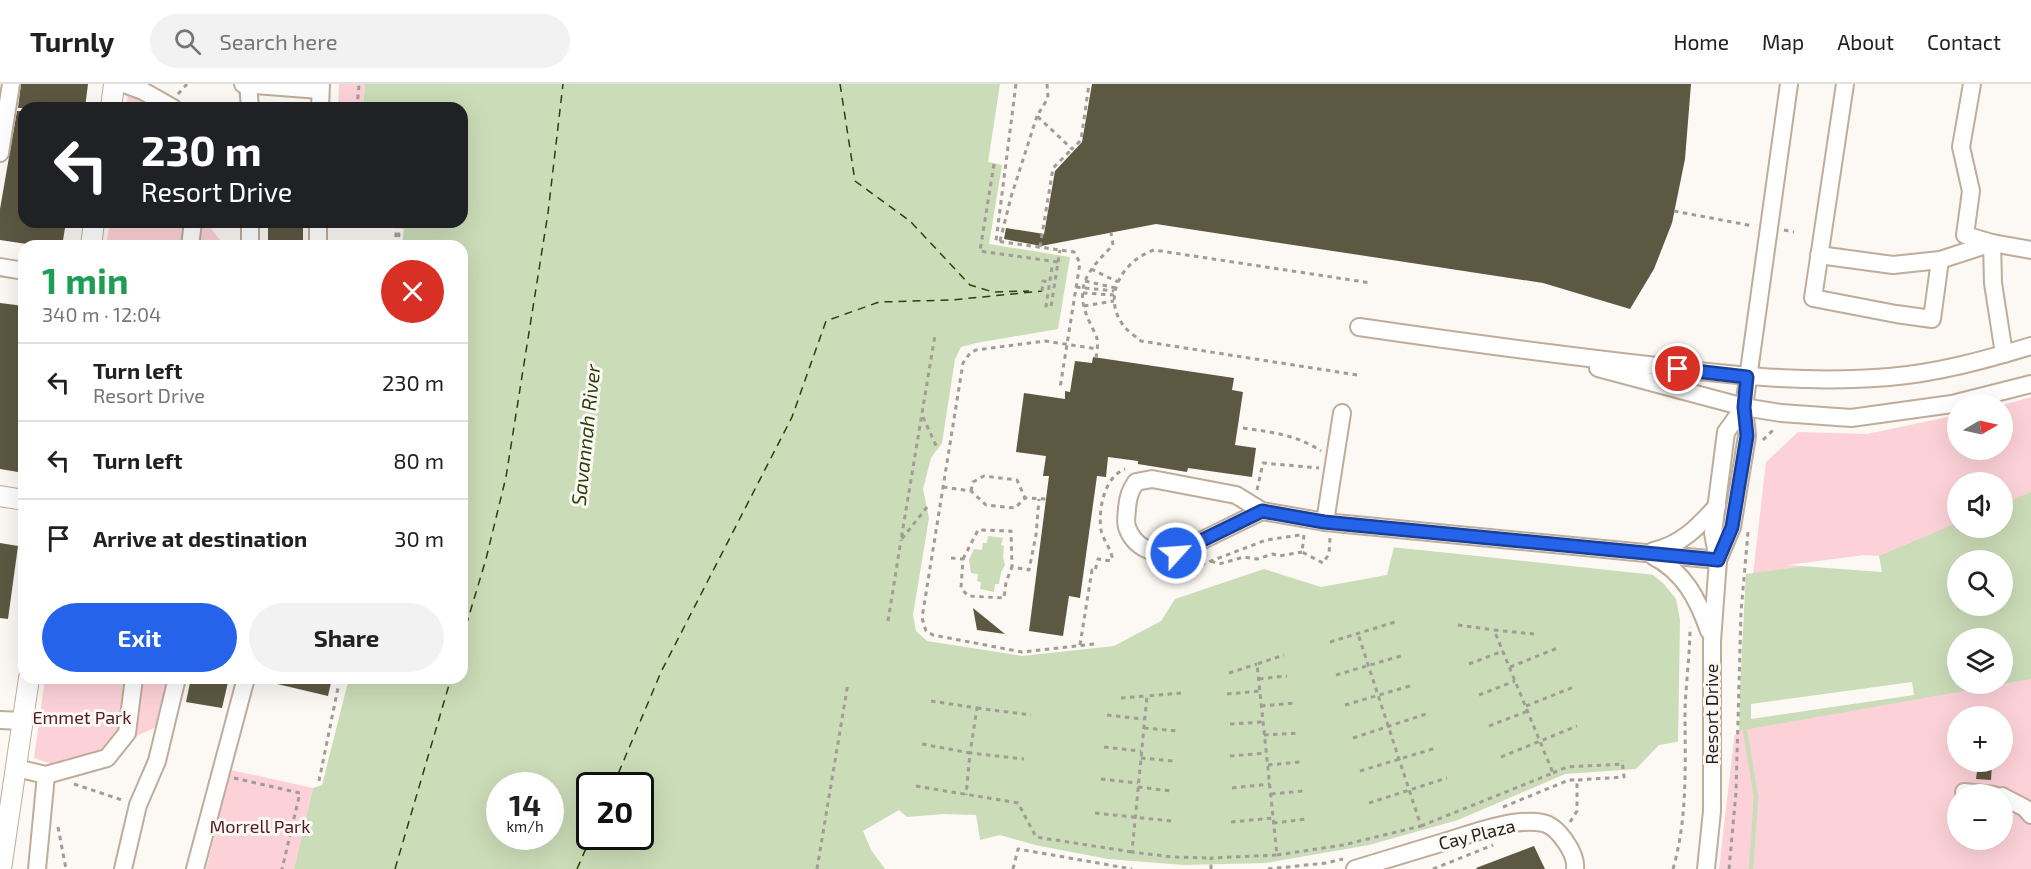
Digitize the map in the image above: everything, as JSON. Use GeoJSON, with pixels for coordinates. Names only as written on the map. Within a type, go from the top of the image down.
{"type":"FeatureCollection","features":[{"type":"Feature","properties":{"kind":"main road"},"geometry":{"type":"LineString","coordinates":[[112,102],[114,84]]}},
{"type":"Feature","properties":{"kind":"main road"},"geometry":{"type":"LineString","coordinates":[[0,496],[18,499]]}},
{"type":"Feature","properties":{"kind":"main road"},"geometry":{"type":"LineString","coordinates":[[1,869],[28,684]]}},
{"type":"Feature","properties":{"kind":"street"},"geometry":{"type":"LineString","coordinates":[[0,153],[11,84]]}},
{"type":"Feature","properties":{"kind":"street"},"geometry":{"type":"LineString","coordinates":[[124,84],[176,101]]}},
{"type":"Feature","properties":{"kind":"street"},"geometry":{"type":"LineString","coordinates":[[249,102],[246,84],[321,87],[320,102]]}},
{"type":"Feature","properties":{"kind":"street","name":"Resort Drive"},"geometry":{"type":"LineString","coordinates":[[1718,560],[1732,527],[1747,436],[1744,407],[1747,377],[1789,84]]}},
{"type":"Feature","properties":{"kind":"street"},"geometry":{"type":"LineString","coordinates":[[1845,84],[1813,298],[1932,319],[1940,260]]}},
{"type":"Feature","properties":{"kind":"street"},"geometry":{"type":"LineString","coordinates":[[1972,84],[1961,147],[1971,191],[1965,235],[1992,243],[2031,250]]}},
{"type":"Feature","properties":{"kind":"street"},"geometry":{"type":"LineString","coordinates":[[1992,243],[1993,283],[2004,354]]}},
{"type":"Feature","properties":{"kind":"street"},"geometry":{"type":"LineString","coordinates":[[1819,255],[1893,265],[1940,260],[1992,243]]}},
{"type":"Feature","properties":{"kind":"street"},"geometry":{"type":"LineString","coordinates":[[0,267],[18,270]]}},
{"type":"Feature","properties":{"kind":"street"},"geometry":{"type":"LineString","coordinates":[[1359,327],[1539,353],[1747,377],[1809,379],[1890,377],[1973,363],[2031,346]]}},
{"type":"Feature","properties":{"kind":"street"},"geometry":{"type":"LineString","coordinates":[[1539,353],[1744,407],[1781,413],[1851,418],[1952,404],[2031,384]]}},
{"type":"Feature","properties":{"kind":"street","name":"Resort Drive"},"geometry":{"type":"LineString","coordinates":[[1706,869],[1712,811],[1712,641],[1718,560],[1713,533],[1726,432],[1744,407]]}},
{"type":"Feature","properties":{"kind":"street"},"geometry":{"type":"LineString","coordinates":[[1325,532],[1342,412]]}},
{"type":"Feature","properties":{"kind":"street"},"geometry":{"type":"LineString","coordinates":[[1262,511],[1176,553],[1154,553],[1137,544],[1126,525],[1129,491],[1136,482],[1152,479],[1236,495],[1262,511],[1325,532],[1384,528],[1718,560]]}},
{"type":"Feature","properties":{"kind":"street"},"geometry":{"type":"LineString","coordinates":[[1646,553],[1663,549],[1681,540],[1717,506]]}},
{"type":"Feature","properties":{"kind":"street"},"geometry":{"type":"LineString","coordinates":[[1646,553],[1664,562],[1686,582],[1697,598],[1712,641]]}},
{"type":"Feature","properties":{"kind":"street"},"geometry":{"type":"LineString","coordinates":[[16,768],[46,775],[108,758],[127,733],[133,684]]}},
{"type":"Feature","properties":{"kind":"street"},"geometry":{"type":"LineString","coordinates":[[123,869],[138,805],[157,761],[176,684]]}},
{"type":"Feature","properties":{"kind":"street"},"geometry":{"type":"LineString","coordinates":[[195,869],[244,684]]}},
{"type":"Feature","properties":{"kind":"street"},"geometry":{"type":"LineString","coordinates":[[0,720],[22,721]]}},
{"type":"Feature","properties":{"kind":"street"},"geometry":{"type":"LineString","coordinates":[[37,869],[46,775]]}},
{"type":"Feature","properties":{"kind":"street"},"geometry":{"type":"LineString","coordinates":[[2013,802],[2025,808],[2031,815]]}},
{"type":"Feature","properties":{"kind":"street","name":"Cay Plaza"},"geometry":{"type":"LineString","coordinates":[[1355,869],[1482,831],[1521,823],[1545,823],[1562,838]]}},
{"type":"Feature","properties":{"kind":"street"},"geometry":{"type":"LineString","coordinates":[[1562,838],[1566,841],[1576,861],[1575,869]]}},
{"type":"Feature","properties":{"kind":"path"},"geometry":{"type":"LineString","coordinates":[[176,101],[187,84]]}},
{"type":"Feature","properties":{"kind":"path"},"geometry":{"type":"LineString","coordinates":[[358,102],[359,84]]}},
{"type":"Feature","properties":{"kind":"path"},"geometry":{"type":"LineString","coordinates":[[1016,84],[996,241],[1074,252],[1080,263],[1060,388]]}},
{"type":"Feature","properties":{"kind":"path"},"geometry":{"type":"LineString","coordinates":[[1000,241],[1011,197],[1037,116],[1048,98],[1047,84]]}},
{"type":"Feature","properties":{"kind":"path"},"geometry":{"type":"LineString","coordinates":[[1040,247],[1053,168],[1081,140],[1089,84]]}},
{"type":"Feature","properties":{"kind":"path"},"geometry":{"type":"LineString","coordinates":[[1037,116],[1072,149]]}},
{"type":"Feature","properties":{"kind":"path"},"geometry":{"type":"LineString","coordinates":[[994,164],[980,251],[1058,262]]}},
{"type":"Feature","properties":{"kind":"path"},"geometry":{"type":"LineString","coordinates":[[1674,211],[1762,227]]}},
{"type":"Feature","properties":{"kind":"path"},"geometry":{"type":"LineString","coordinates":[[1783,230],[1794,232]]}},
{"type":"Feature","properties":{"kind":"path"},"geometry":{"type":"LineString","coordinates":[[397,240],[399,232]]}},
{"type":"Feature","properties":{"kind":"path"},"geometry":{"type":"LineString","coordinates":[[1096,358],[1099,340],[1084,306],[1083,288],[1091,269],[1113,245],[1111,233]]}},
{"type":"Feature","properties":{"kind":"path"},"geometry":{"type":"LineString","coordinates":[[1052,267],[1046,306],[1051,307],[1060,250]]}},
{"type":"Feature","properties":{"kind":"path"},"geometry":{"type":"LineString","coordinates":[[1358,375],[1141,341],[1123,325],[1114,301],[1115,291],[1126,268],[1136,258],[1154,250],[1371,283]]}},
{"type":"Feature","properties":{"kind":"path"},"geometry":{"type":"LineString","coordinates":[[1091,269],[1118,282]]}},
{"type":"Feature","properties":{"kind":"path"},"geometry":{"type":"LineString","coordinates":[[1042,291],[1043,281],[1050,282]]}},
{"type":"Feature","properties":{"kind":"path"},"geometry":{"type":"LineString","coordinates":[[1085,281],[1115,291]]}},
{"type":"Feature","properties":{"kind":"path"},"geometry":{"type":"LineString","coordinates":[[1076,287],[1115,291]]}},
{"type":"Feature","properties":{"kind":"path"},"geometry":{"type":"LineString","coordinates":[[1083,293],[1115,291]]}},
{"type":"Feature","properties":{"kind":"path"},"geometry":{"type":"LineString","coordinates":[[1084,306],[1114,301]]}},
{"type":"Feature","properties":{"kind":"path"},"geometry":{"type":"LineString","coordinates":[[888,621],[935,335]]}},
{"type":"Feature","properties":{"kind":"path"},"geometry":{"type":"LineString","coordinates":[[1094,644],[1022,652],[933,635],[926,631],[922,618],[965,358],[976,350],[1045,340],[1098,349]]}},
{"type":"Feature","properties":{"kind":"path"},"geometry":{"type":"LineString","coordinates":[[922,415],[938,450]]}},
{"type":"Feature","properties":{"kind":"path"},"geometry":{"type":"LineString","coordinates":[[1761,449],[1763,439],[1773,429],[1782,425]]}},
{"type":"Feature","properties":{"kind":"path"},"geometry":{"type":"LineString","coordinates":[[971,491],[973,482],[984,476],[1017,480],[1025,498]]}},
{"type":"Feature","properties":{"kind":"path"},"geometry":{"type":"LineString","coordinates":[[943,487],[971,491],[986,505],[1015,508],[1025,498],[1046,499]]}},
{"type":"Feature","properties":{"kind":"path"},"geometry":{"type":"LineString","coordinates":[[1012,567],[1029,570],[1036,536],[1039,499]]}},
{"type":"Feature","properties":{"kind":"path"},"geometry":{"type":"LineString","coordinates":[[901,540],[927,507]]}},
{"type":"Feature","properties":{"kind":"path"},"geometry":{"type":"LineString","coordinates":[[1729,869],[1736,792],[1741,612],[1749,522]]}},
{"type":"Feature","properties":{"kind":"path"},"geometry":{"type":"LineString","coordinates":[[978,530],[1011,531],[1012,567],[1006,582],[1004,598],[968,596],[961,588],[963,559],[978,530]]}},
{"type":"Feature","properties":{"kind":"path"},"geometry":{"type":"LineString","coordinates":[[1325,532],[1340,538]]}},
{"type":"Feature","properties":{"kind":"path"},"geometry":{"type":"LineString","coordinates":[[1211,561],[1219,564],[1244,557],[1257,559],[1274,554],[1279,556],[1302,552],[1323,563],[1329,554],[1325,532]]}},
{"type":"Feature","properties":{"kind":"path"},"geometry":{"type":"LineString","coordinates":[[1170,570],[1185,571],[1266,540],[1311,533]]}},
{"type":"Feature","properties":{"kind":"path"},"geometry":{"type":"LineString","coordinates":[[1302,552],[1304,535]]}},
{"type":"Feature","properties":{"kind":"path"},"geometry":{"type":"LineString","coordinates":[[951,558],[963,559]]}},
{"type":"Feature","properties":{"kind":"path"},"geometry":{"type":"LineString","coordinates":[[1330,642],[1395,622]]}},
{"type":"Feature","properties":{"kind":"path"},"geometry":{"type":"LineString","coordinates":[[1458,625],[1534,634]]}},
{"type":"Feature","properties":{"kind":"path"},"geometry":{"type":"LineString","coordinates":[[1673,869],[1681,842],[1686,769],[1686,680],[1690,626]]}},
{"type":"Feature","properties":{"kind":"path"},"geometry":{"type":"LineString","coordinates":[[1496,630],[1553,773]]}},
{"type":"Feature","properties":{"kind":"path"},"geometry":{"type":"LineString","coordinates":[[1358,634],[1420,826]]}},
{"type":"Feature","properties":{"kind":"path"},"geometry":{"type":"LineString","coordinates":[[1510,667],[1560,647]]}},
{"type":"Feature","properties":{"kind":"path"},"geometry":{"type":"LineString","coordinates":[[1469,664],[1503,651]]}},
{"type":"Feature","properties":{"kind":"path"},"geometry":{"type":"LineString","coordinates":[[1229,673],[1284,655]]}},
{"type":"Feature","properties":{"kind":"path"},"geometry":{"type":"LineString","coordinates":[[1336,675],[1404,655]]}},
{"type":"Feature","properties":{"kind":"path"},"geometry":{"type":"LineString","coordinates":[[1257,664],[1277,855]]}},
{"type":"Feature","properties":{"kind":"path"},"geometry":{"type":"LineString","coordinates":[[1259,679],[1287,676]]}},
{"type":"Feature","properties":{"kind":"path"},"geometry":{"type":"LineString","coordinates":[[1479,695],[1515,681]]}},
{"type":"Feature","properties":{"kind":"path"},"geometry":{"type":"LineString","coordinates":[[817,869],[848,683]]}},
{"type":"Feature","properties":{"kind":"path"},"geometry":{"type":"LineString","coordinates":[[319,781],[339,684]]}},
{"type":"Feature","properties":{"kind":"path"},"geometry":{"type":"LineString","coordinates":[[1345,705],[1413,685]]}},
{"type":"Feature","properties":{"kind":"path"},"geometry":{"type":"LineString","coordinates":[[1526,706],[1576,686]]}},
{"type":"Feature","properties":{"kind":"path"},"geometry":{"type":"LineString","coordinates":[[1227,694],[1260,691]]}},
{"type":"Feature","properties":{"kind":"path"},"geometry":{"type":"LineString","coordinates":[[1121,698],[1181,693]]}},
{"type":"Feature","properties":{"kind":"path"},"geometry":{"type":"LineString","coordinates":[[1132,852],[1147,696]]}},
{"type":"Feature","properties":{"kind":"path"},"geometry":{"type":"LineString","coordinates":[[931,701],[1031,715]]}},
{"type":"Feature","properties":{"kind":"path"},"geometry":{"type":"LineString","coordinates":[[1261,706],[1295,703]]}},
{"type":"Feature","properties":{"kind":"path"},"geometry":{"type":"LineString","coordinates":[[966,795],[977,708]]}},
{"type":"Feature","properties":{"kind":"path"},"geometry":{"type":"LineString","coordinates":[[1489,726],[1528,711]]}},
{"type":"Feature","properties":{"kind":"path"},"geometry":{"type":"LineString","coordinates":[[1353,738],[1426,714]]}},
{"type":"Feature","properties":{"kind":"path"},"geometry":{"type":"LineString","coordinates":[[1107,716],[1144,719]]}},
{"type":"Feature","properties":{"kind":"path"},"geometry":{"type":"LineString","coordinates":[[1230,724],[1263,722]]}},
{"type":"Feature","properties":{"kind":"path"},"geometry":{"type":"LineString","coordinates":[[1502,757],[1577,726]]}},
{"type":"Feature","properties":{"kind":"path"},"geometry":{"type":"LineString","coordinates":[[1144,728],[1177,730]]}},
{"type":"Feature","properties":{"kind":"path"},"geometry":{"type":"LineString","coordinates":[[1264,735],[1298,733]]}},
{"type":"Feature","properties":{"kind":"path"},"geometry":{"type":"LineString","coordinates":[[922,744],[970,753],[1024,759]]}},
{"type":"Feature","properties":{"kind":"path"},"geometry":{"type":"LineString","coordinates":[[1104,747],[1141,751]]}},
{"type":"Feature","properties":{"kind":"path"},"geometry":{"type":"LineString","coordinates":[[1360,771],[1436,748]]}},
{"type":"Feature","properties":{"kind":"path"},"geometry":{"type":"LineString","coordinates":[[1230,756],[1266,753]]}},
{"type":"Feature","properties":{"kind":"path"},"geometry":{"type":"LineString","coordinates":[[1141,758],[1173,761]]}},
{"type":"Feature","properties":{"kind":"path"},"geometry":{"type":"LineString","coordinates":[[1268,765],[1300,762]]}},
{"type":"Feature","properties":{"kind":"path"},"geometry":{"type":"LineString","coordinates":[[916,786],[1018,803],[1036,837],[1173,857],[1211,858],[1277,855],[1343,845],[1420,826],[1567,767],[1622,762],[1624,777],[1576,780],[1577,811],[1562,838]]}},
{"type":"Feature","properties":{"kind":"path"},"geometry":{"type":"LineString","coordinates":[[46,775],[138,805]]}},
{"type":"Feature","properties":{"kind":"path"},"geometry":{"type":"LineString","coordinates":[[220,775],[300,793],[282,869]]}},
{"type":"Feature","properties":{"kind":"path"},"geometry":{"type":"LineString","coordinates":[[1369,803],[1447,778]]}},
{"type":"Feature","properties":{"kind":"path"},"geometry":{"type":"LineString","coordinates":[[1101,779],[1171,791]]}},
{"type":"Feature","properties":{"kind":"path"},"geometry":{"type":"LineString","coordinates":[[1232,788],[1270,784]]}},
{"type":"Feature","properties":{"kind":"path"},"geometry":{"type":"LineString","coordinates":[[1270,794],[1303,791]]}},
{"type":"Feature","properties":{"kind":"path"},"geometry":{"type":"LineString","coordinates":[[1095,813],[1171,821]]}},
{"type":"Feature","properties":{"kind":"path"},"geometry":{"type":"LineString","coordinates":[[1231,822],[1273,818]]}},
{"type":"Feature","properties":{"kind":"path"},"geometry":{"type":"LineString","coordinates":[[1274,823],[1307,819]]}},
{"type":"Feature","properties":{"kind":"path"},"geometry":{"type":"LineString","coordinates":[[1433,869],[1495,845]]}},
{"type":"Feature","properties":{"kind":"path"},"geometry":{"type":"LineString","coordinates":[[1013,869],[1018,849],[1132,869]]}},
{"type":"Feature","properties":{"kind":"path"},"geometry":{"type":"LineString","coordinates":[[1211,858],[1211,869]]}},
{"type":"Feature","properties":{"kind":"green space"},"geometry":{"type":"Polygon","coordinates":[[[339,84],[365,84],[364,102],[338,102],[339,84]]]}},
{"type":"Feature","properties":{"kind":"green space"},"geometry":{"type":"Polygon","coordinates":[[[128,94],[144,102],[127,102],[128,94]]]}},
{"type":"Feature","properties":{"kind":"green space"},"geometry":{"type":"Polygon","coordinates":[[[109,228],[211,228],[220,240],[107,240],[109,228]]]}},
{"type":"Feature","properties":{"kind":"green space"},"geometry":{"type":"Polygon","coordinates":[[[2031,397],[2031,869],[1719,869],[1766,462],[1798,432],[1867,434],[1947,417],[1947,460],[2013,460],[2013,402],[2031,397]]]}},
{"type":"Feature","properties":{"kind":"green space","name":"Emmet Park"},"geometry":{"type":"Polygon","coordinates":[[[44,684],[168,684],[158,726],[99,754],[54,765],[34,758],[44,684]]]}},
{"type":"Feature","properties":{"kind":"green space","name":"Morrell Park"},"geometry":{"type":"Polygon","coordinates":[[[231,770],[313,788],[294,869],[206,869],[231,770]]]}},
{"type":"Feature","properties":{"kind":"water","name":"Savannah River"},"geometry":{"type":"Polygon","coordinates":[[[365,84],[1000,84],[988,162],[1002,165],[989,244],[1070,257],[1058,329],[961,347],[955,359],[942,443],[931,458],[923,489],[929,518],[913,615],[916,631],[927,641],[1022,656],[1114,646],[1161,621],[1175,599],[1264,569],[1321,587],[1387,575],[1394,547],[1702,580],[1879,556],[1947,527],[1947,538],[2013,538],[2013,500],[2031,492],[2031,679],[2013,682],[2013,628],[1947,628],[1947,694],[1659,745],[1636,769],[1565,774],[1458,820],[1369,845],[1266,863],[1184,865],[1108,859],[1035,845],[1000,835],[980,840],[968,827],[907,849],[902,869],[294,869],[313,788],[322,785],[347,684],[468,684],[468,240],[403,240],[404,229],[399,228],[468,228],[468,102],[364,102],[365,84]]]}},
{"type":"Feature","properties":{"kind":"water"},"geometry":{"type":"Polygon","coordinates":[[[988,536],[1003,538],[1001,545],[1004,546],[1005,565],[999,584],[995,584],[994,592],[980,589],[981,582],[977,581],[978,574],[971,573],[969,560],[974,549],[982,550],[983,543],[987,543],[988,536]]]}},
{"type":"Feature","properties":{"kind":"pier"},"geometry":{"type":"Polygon","coordinates":[[[1394,544],[1701,577],[1746,571],[1739,734],[1678,745],[1680,620],[1676,599],[1651,573],[1391,547],[1394,544]]]}},
{"type":"Feature","properties":{"kind":"pier"},"geometry":{"type":"Polygon","coordinates":[[[1865,555],[1879,556],[1882,572],[1787,565],[1865,555]]]}},
{"type":"Feature","properties":{"kind":"pier"},"geometry":{"type":"Polygon","coordinates":[[[1912,682],[1914,695],[1751,719],[1751,704],[1912,682]]]}},
{"type":"Feature","properties":{"kind":"pier"},"geometry":{"type":"Polygon","coordinates":[[[899,810],[907,817],[944,814],[976,815],[980,839],[977,841],[967,830],[934,840],[909,851],[905,869],[885,869],[871,850],[863,831],[899,810]]]}},
{"type":"Feature","properties":{"kind":"building"},"geometry":{"type":"Polygon","coordinates":[[[21,84],[88,84],[86,102],[19,102],[21,84]]]}},
{"type":"Feature","properties":{"kind":"building"},"geometry":{"type":"Polygon","coordinates":[[[1092,84],[1691,84],[1685,159],[1672,223],[1654,269],[1630,309],[1543,283],[1156,224],[1041,246],[1004,239],[1006,228],[1044,234],[1055,171],[1082,142],[1092,84]]]}},
{"type":"Feature","properties":{"kind":"building"},"geometry":{"type":"Polygon","coordinates":[[[18,111],[18,228],[65,228],[63,240],[18,240],[18,243],[0,240],[0,209],[18,111]]]}},
{"type":"Feature","properties":{"kind":"building"},"geometry":{"type":"Polygon","coordinates":[[[268,228],[303,228],[303,240],[268,240],[268,228]]]}},
{"type":"Feature","properties":{"kind":"building"},"geometry":{"type":"Polygon","coordinates":[[[0,303],[18,305],[18,472],[0,469],[0,303]]]}},
{"type":"Feature","properties":{"kind":"building"},"geometry":{"type":"Polygon","coordinates":[[[1093,357],[1234,378],[1232,390],[1243,392],[1235,445],[1256,448],[1252,477],[1188,468],[1187,472],[1108,457],[1106,477],[1097,476],[1080,598],[1069,596],[1063,636],[1029,631],[1049,476],[1043,476],[1046,456],[1016,452],[1024,393],[1065,399],[1065,391],[1070,392],[1075,361],[1092,363],[1093,357]]]}},
{"type":"Feature","properties":{"kind":"building"},"geometry":{"type":"Polygon","coordinates":[[[0,543],[18,546],[8,619],[0,618],[0,543]]]}},
{"type":"Feature","properties":{"kind":"building"},"geometry":{"type":"Polygon","coordinates":[[[973,608],[1005,634],[977,630],[973,608]]]}},
{"type":"Feature","properties":{"kind":"building"},"geometry":{"type":"Polygon","coordinates":[[[190,684],[228,684],[222,708],[186,702],[190,684]]]}},
{"type":"Feature","properties":{"kind":"building"},"geometry":{"type":"Polygon","coordinates":[[[277,684],[331,684],[328,696],[277,684]]]}},
{"type":"Feature","properties":{"kind":"building"},"geometry":{"type":"Polygon","coordinates":[[[1977,772],[1992,772],[1991,780],[1976,779],[1977,772]]]}},
{"type":"Feature","properties":{"kind":"building"},"geometry":{"type":"Polygon","coordinates":[[[1534,846],[1545,869],[1476,868],[1534,846]]]}},
{"type":"Feature","properties":{"kind":"waterway"},"geometry":{"type":"LineString","coordinates":[[1745,730],[1756,797],[1751,869]]}},
{"type":"Feature","properties":{"kind":"ferry route"},"geometry":{"type":"LineString","coordinates":[[468,619],[486,559],[506,477],[548,213],[563,84]]}},
{"type":"Feature","properties":{"kind":"ferry route"},"geometry":{"type":"LineString","coordinates":[[840,84],[855,181],[910,221],[970,285],[993,292],[1029,291]]}},
{"type":"Feature","properties":{"kind":"ferry route"},"geometry":{"type":"LineString","coordinates":[[619,772],[661,672],[792,417],[826,321],[879,302],[952,300],[1042,291]]}},
{"type":"Feature","properties":{"kind":"ferry route"},"geometry":{"type":"LineString","coordinates":[[395,869],[449,684]]}},
{"type":"Feature","properties":{"kind":"ferry route"},"geometry":{"type":"LineString","coordinates":[[577,869],[585,850]]}},
{"type":"Feature","properties":{"kind":"route"},"geometry":{"type":"LineString","coordinates":[[1176,553],[1262,511],[1324,522],[1718,560],[1732,527],[1747,436],[1744,407],[1747,377],[1678,369]]}}]}
